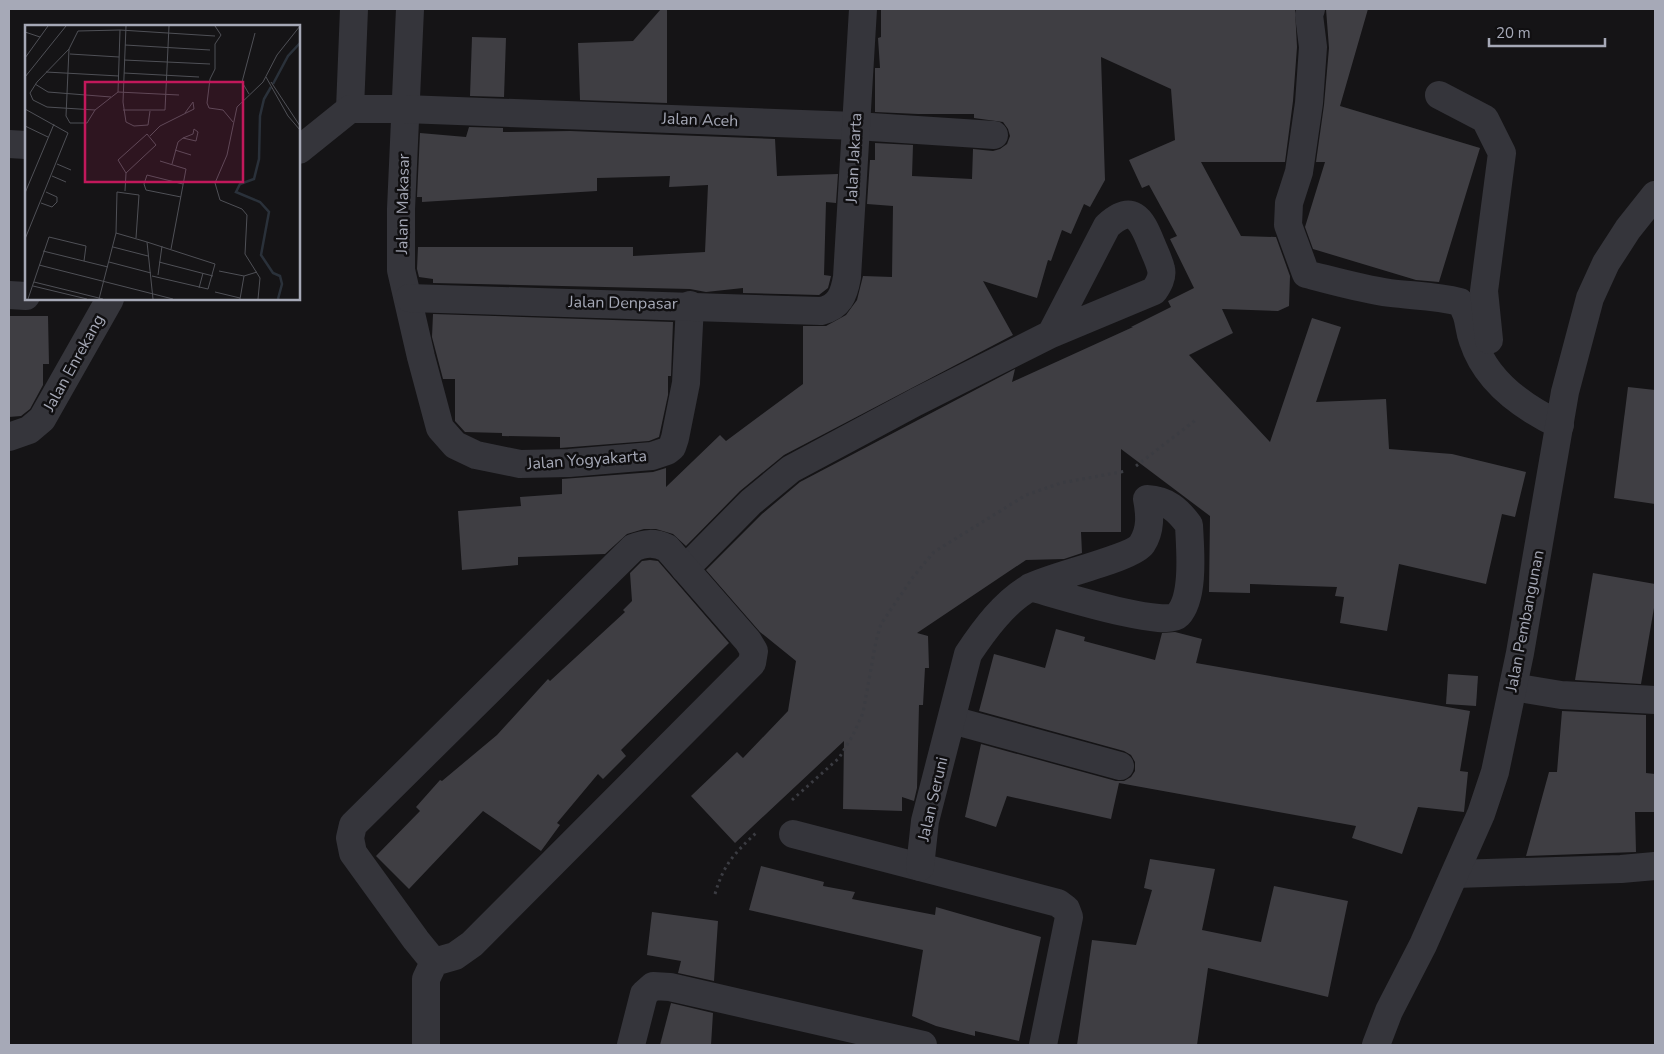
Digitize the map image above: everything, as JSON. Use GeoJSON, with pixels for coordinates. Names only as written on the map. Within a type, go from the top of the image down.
{"type":"FeatureCollection","features":[{"type":"Feature","properties":{"kind":"street"},"geometry":{"type":"LineString","coordinates":[[350,109],[354,9]]}},
{"type":"Feature","properties":{"kind":"street","name":"Jalan Makasar"},"geometry":{"type":"LineString","coordinates":[[409,298],[402,270],[401,209],[410,9]]}},
{"type":"Feature","properties":{"kind":"street","name":"Jalan Jakarta"},"geometry":{"type":"LineString","coordinates":[[836,305],[842,297],[848,277],[863,9]]}},
{"type":"Feature","properties":{"kind":"street"},"geometry":{"type":"LineString","coordinates":[[1311,9],[1313,54],[1309,103],[1299,172],[1289,202],[1288,225],[1306,274],[1351,286],[1392,293],[1438,296],[1460,302],[1468,314],[1472,341],[1483,366],[1505,389],[1535,413],[1561,419]]}},
{"type":"Feature","properties":{"kind":"street"},"geometry":{"type":"LineString","coordinates":[[1438,95],[1484,119],[1502,153],[1484,291],[1486,324],[1491,348],[1504,371],[1561,419]]}},
{"type":"Feature","properties":{"kind":"street"},"geometry":{"type":"LineString","coordinates":[[300,149],[350,109],[405,109]]}},
{"type":"Feature","properties":{"kind":"street","name":"Jalan Aceh"},"geometry":{"type":"LineString","coordinates":[[405,109],[856,126],[994,135]]}},
{"type":"Feature","properties":{"kind":"street"},"geometry":{"type":"LineString","coordinates":[[9,144],[25,145]]}},
{"type":"Feature","properties":{"kind":"street","name":"Jalan Pembangunan"},"geometry":{"type":"LineString","coordinates":[[1376,1045],[1389,1011],[1423,945],[1481,814],[1495,772],[1513,687],[1561,419],[1590,298],[1606,263],[1628,229],[1655,195]]}},
{"type":"Feature","properties":{"kind":"street"},"geometry":{"type":"LineString","coordinates":[[684,569],[751,502],[791,468],[1051,334],[1154,291],[1159,284],[1161,270],[1143,223],[1136,217],[1125,215],[1115,218],[1107,226],[1051,334]]}},
{"type":"Feature","properties":{"kind":"street"},"geometry":{"type":"LineString","coordinates":[[9,295],[25,296]]}},
{"type":"Feature","properties":{"kind":"street","name":"Jalan Yogyakarta"},"geometry":{"type":"LineString","coordinates":[[409,298],[421,357],[440,428],[454,445],[476,455],[520,464],[652,456],[672,448],[686,383],[690,305]]}},
{"type":"Feature","properties":{"kind":"street","name":"Jalan Denpasar"},"geometry":{"type":"LineString","coordinates":[[409,298],[690,305],[821,311],[836,305]]}},
{"type":"Feature","properties":{"kind":"street","name":"Jalan Enrekang"},"geometry":{"type":"LineString","coordinates":[[9,437],[29,430],[42,419],[109,300]]}},
{"type":"Feature","properties":{"kind":"street","name":"Jalan Seruni"},"geometry":{"type":"LineString","coordinates":[[920,867],[925,821],[968,654],[983,632],[1003,609],[1030,588],[1074,570],[1120,556],[1141,546],[1148,531],[1150,515],[1147,499],[1159,500],[1170,505],[1189,525],[1189,586],[1183,609],[1177,616],[1171,619],[1146,618],[1030,588]]}},
{"type":"Feature","properties":{"kind":"street"},"geometry":{"type":"LineString","coordinates":[[426,1045],[426,979],[434,962],[454,956],[472,944],[752,663],[754,651],[748,640],[667,548],[661,545],[646,543],[633,548],[353,825],[350,838],[353,853],[434,962]]}},
{"type":"Feature","properties":{"kind":"street"},"geometry":{"type":"LineString","coordinates":[[1513,687],[1561,695],[1655,700]]}},
{"type":"Feature","properties":{"kind":"street"},"geometry":{"type":"LineString","coordinates":[[952,720],[1120,766]]}},
{"type":"Feature","properties":{"kind":"street"},"geometry":{"type":"LineString","coordinates":[[792,834],[1058,903],[1066,909],[1069,917],[1043,1045]]}},
{"type":"Feature","properties":{"kind":"street"},"geometry":{"type":"LineString","coordinates":[[1454,874],[1621,870],[1655,866]]}},
{"type":"Feature","properties":{"kind":"street"},"geometry":{"type":"LineString","coordinates":[[632,1045],[644,994],[653,986],[670,987],[924,1045]]}},
{"type":"Feature","properties":{"kind":"path"},"geometry":{"type":"LineString","coordinates":[[786,806],[839,758],[853,734],[864,713],[876,640],[881,624],[913,577],[934,552],[1026,495],[1061,483],[1130,470],[1197,419]]}},
{"type":"Feature","properties":{"kind":"path"},"geometry":{"type":"LineString","coordinates":[[715,894],[722,871],[733,855],[760,829]]}},
{"type":"Feature","properties":{"kind":"building"},"geometry":{"type":"Polygon","coordinates":[[[661,9],[667,9],[667,103],[580,100],[578,43],[633,41],[661,9]]]}},
{"type":"Feature","properties":{"kind":"building"},"geometry":{"type":"Polygon","coordinates":[[[881,9],[1295,9],[1297,47],[1293,101],[1285,162],[1201,162],[1241,236],[1276,237],[1290,276],[1289,306],[1278,311],[1222,309],[1233,333],[1189,355],[1270,442],[1312,318],[1341,327],[1316,402],[1386,399],[1389,449],[1452,454],[1526,472],[1515,517],[1502,514],[1486,584],[1399,564],[1387,631],[1340,623],[1344,597],[1335,596],[1337,587],[1250,584],[1250,593],[1209,592],[1210,516],[1121,449],[1121,532],[1081,532],[1082,553],[1064,559],[1026,560],[917,633],[928,636],[929,668],[925,668],[923,705],[919,705],[917,788],[914,801],[902,797],[902,811],[843,809],[844,741],[735,843],[691,796],[737,752],[743,758],[788,711],[796,661],[760,632],[706,570],[762,514],[800,482],[1015,369],[1012,382],[1133,327],[1131,327],[1171,307],[1168,301],[1194,288],[1170,239],[1177,236],[1149,185],[1142,188],[1129,160],[1175,140],[1171,89],[1101,57],[1105,180],[1090,207],[1084,204],[1071,234],[1062,230],[1051,261],[1048,260],[1037,298],[983,281],[1013,335],[784,455],[740,491],[686,546],[673,534],[656,529],[644,529],[627,534],[605,554],[518,557],[518,565],[462,570],[458,511],[521,506],[520,497],[562,494],[562,479],[653,472],[666,468],[666,487],[720,435],[726,441],[803,384],[803,326],[826,326],[846,315],[857,300],[863,276],[892,277],[893,206],[867,204],[870,160],[875,160],[875,143],[913,145],[912,176],[972,179],[973,149],[993,151],[1007,144],[1010,136],[1003,122],[974,118],[974,114],[875,112],[875,68],[880,68],[878,38],[881,37],[881,9]]]}},
{"type":"Feature","properties":{"kind":"building"},"geometry":{"type":"Polygon","coordinates":[[[1326,9],[1368,9],[1340,106],[1480,148],[1439,282],[1416,280],[1313,249],[1305,227],[1325,162],[1316,162],[1329,48],[1326,9]]]}},
{"type":"Feature","properties":{"kind":"building"},"geometry":{"type":"Polygon","coordinates":[[[472,37],[506,38],[504,97],[470,96],[472,37]]]}},
{"type":"Feature","properties":{"kind":"building"},"geometry":{"type":"Polygon","coordinates":[[[469,127],[503,128],[503,132],[570,131],[775,139],[777,176],[838,174],[836,203],[826,202],[824,275],[831,276],[828,288],[819,295],[743,293],[743,288],[706,292],[690,289],[433,283],[433,279],[419,277],[417,269],[418,247],[633,247],[633,256],[705,252],[708,185],[669,187],[670,176],[597,178],[597,191],[422,202],[422,197],[417,197],[420,133],[466,137],[469,127]]]}},
{"type":"Feature","properties":{"kind":"building"},"geometry":{"type":"Polygon","coordinates":[[[433,314],[673,322],[671,376],[668,376],[668,395],[659,437],[649,441],[560,448],[560,437],[502,436],[502,433],[465,432],[455,421],[455,379],[443,379],[432,337],[433,314]]]}},
{"type":"Feature","properties":{"kind":"building"},"geometry":{"type":"Polygon","coordinates":[[[9,316],[48,316],[49,364],[43,364],[43,385],[30,409],[21,416],[9,417],[9,316]]]}},
{"type":"Feature","properties":{"kind":"building"},"geometry":{"type":"Polygon","coordinates":[[[1628,387],[1655,390],[1655,504],[1614,498],[1628,387]]]}},
{"type":"Feature","properties":{"kind":"building"},"geometry":{"type":"Polygon","coordinates":[[[642,561],[658,561],[729,643],[621,750],[626,756],[603,779],[598,774],[557,823],[560,825],[541,851],[483,811],[409,889],[376,856],[420,811],[416,807],[440,780],[442,781],[497,735],[548,679],[550,681],[625,612],[623,610],[632,601],[630,573],[642,561]]]}},
{"type":"Feature","properties":{"kind":"building"},"geometry":{"type":"Polygon","coordinates":[[[1593,573],[1655,584],[1655,602],[1641,684],[1575,680],[1593,573]]]}},
{"type":"Feature","properties":{"kind":"building"},"geometry":{"type":"Polygon","coordinates":[[[1056,629],[1085,637],[1084,641],[1155,660],[1162,633],[1175,632],[1202,639],[1196,663],[1470,711],[1460,771],[1468,772],[1464,812],[1418,807],[1402,854],[1352,838],[1356,826],[1119,783],[1111,819],[1007,796],[996,827],[965,817],[981,744],[1116,781],[1124,781],[1131,777],[1135,771],[1135,762],[1131,755],[1124,751],[979,711],[994,654],[1045,668],[1056,629]]]}},
{"type":"Feature","properties":{"kind":"building"},"geometry":{"type":"Polygon","coordinates":[[[1448,674],[1478,676],[1476,706],[1446,704],[1448,674]]]}},
{"type":"Feature","properties":{"kind":"building"},"geometry":{"type":"Polygon","coordinates":[[[1562,711],[1646,715],[1646,773],[1655,774],[1655,812],[1635,812],[1636,852],[1526,856],[1549,772],[1557,772],[1562,711]]]}},
{"type":"Feature","properties":{"kind":"building"},"geometry":{"type":"Polygon","coordinates":[[[1150,859],[1215,869],[1202,930],[1261,942],[1274,886],[1348,901],[1328,997],[1208,968],[1197,1045],[1077,1045],[1092,940],[1136,945],[1152,890],[1144,888],[1150,859]]]}},
{"type":"Feature","properties":{"kind":"building"},"geometry":{"type":"Polygon","coordinates":[[[761,866],[824,882],[823,886],[855,892],[852,899],[935,915],[936,907],[1041,937],[1019,1041],[975,1031],[975,1036],[936,1026],[912,1016],[923,950],[749,910],[761,866]]]}},
{"type":"Feature","properties":{"kind":"building"},"geometry":{"type":"Polygon","coordinates":[[[652,912],[718,921],[714,981],[678,973],[681,961],[647,955],[652,912]]]}},
{"type":"Feature","properties":{"kind":"building"},"geometry":{"type":"Polygon","coordinates":[[[671,1003],[713,1013],[711,1045],[660,1045],[671,1003]]]}}]}
